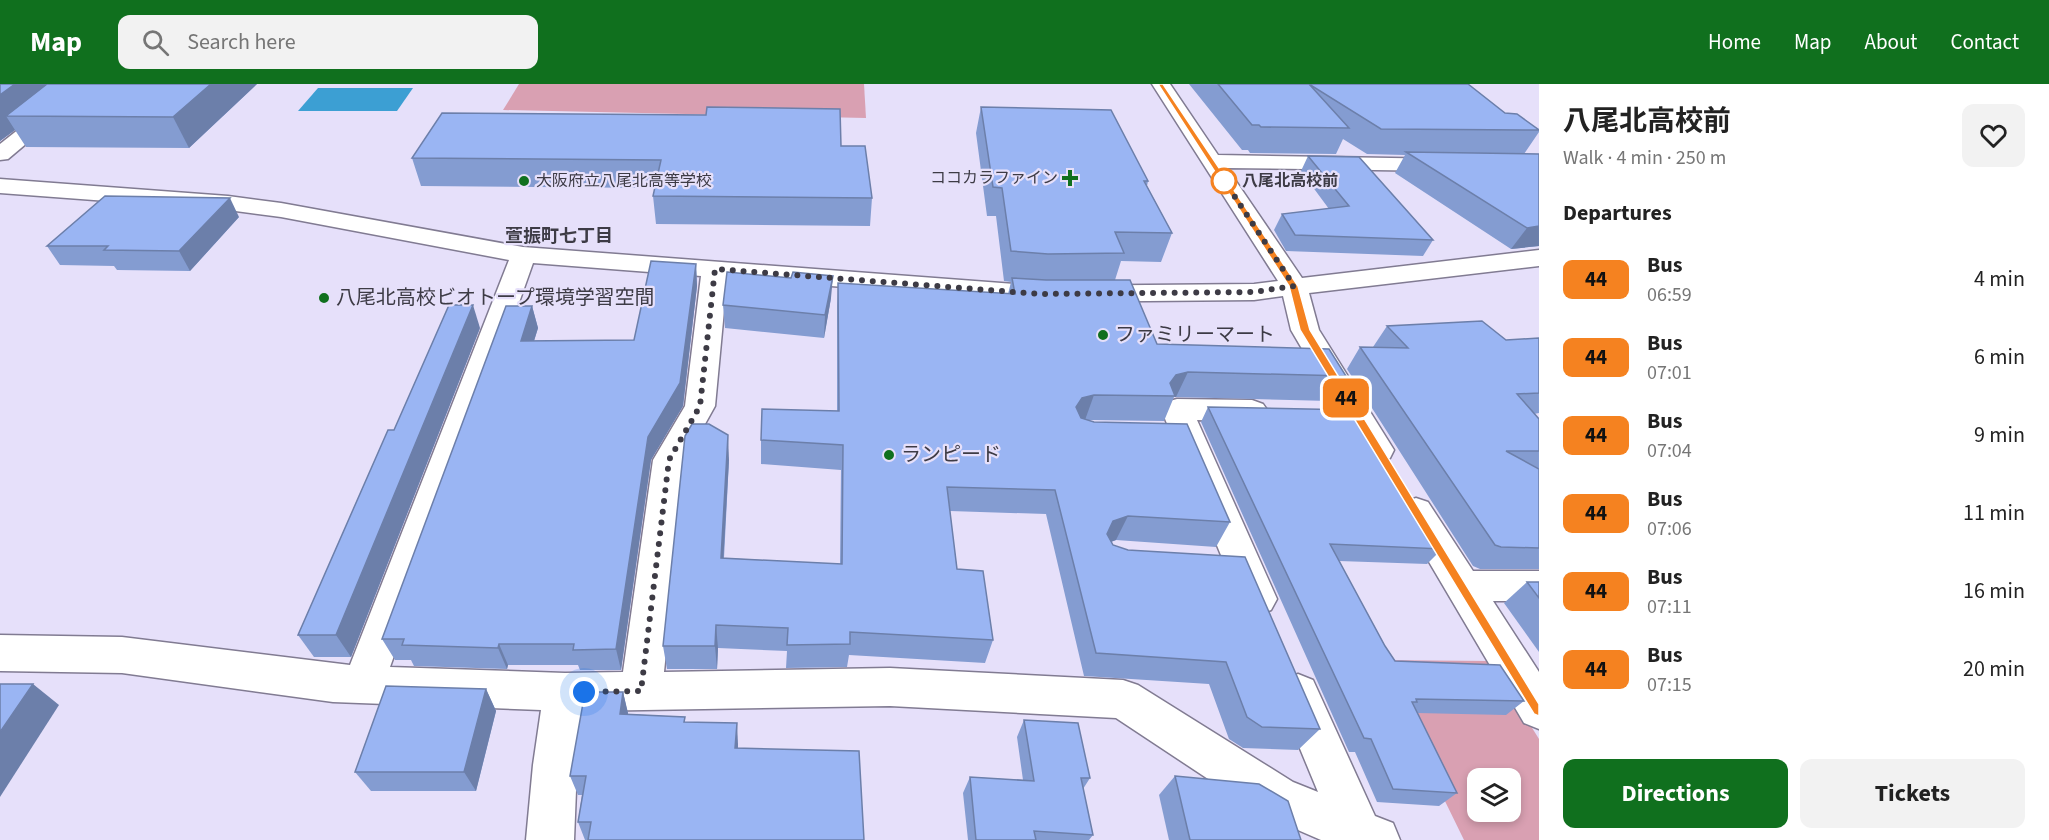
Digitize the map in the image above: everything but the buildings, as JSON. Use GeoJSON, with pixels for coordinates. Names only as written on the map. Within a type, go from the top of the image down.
{"type":"FeatureCollection","features":[{"type":"Feature","properties":{"kind":"street"},"geometry":{"type":"LineString","coordinates":[[0,154],[88,84]]}},
{"type":"Feature","properties":{"kind":"street"},"geometry":{"type":"LineString","coordinates":[[1161,84],[1294,286],[1305,330],[1539,709]]}},
{"type":"Feature","properties":{"kind":"street"},"geometry":{"type":"LineString","coordinates":[[1211,161],[1338,157],[1457,160]]}},
{"type":"Feature","properties":{"kind":"street"},"geometry":{"type":"LineString","coordinates":[[0,186],[228,203],[281,210],[523,255],[1040,294],[1254,292],[1539,258]]}},
{"type":"Feature","properties":{"kind":"street"},"geometry":{"type":"LineString","coordinates":[[363,684],[523,255]]}},
{"type":"Feature","properties":{"kind":"street"},"geometry":{"type":"LineString","coordinates":[[641,691],[669,460],[700,406],[715,269]]}},
{"type":"Feature","properties":{"kind":"street"},"geometry":{"type":"LineString","coordinates":[[1284,412],[1177,409],[1171,435],[1226,564],[1278,645],[1367,836]]}},
{"type":"Feature","properties":{"kind":"street"},"geometry":{"type":"LineString","coordinates":[[1320,413],[1356,414]]}},
{"type":"Feature","properties":{"kind":"street"},"geometry":{"type":"LineString","coordinates":[[1462,586],[1539,586]]}},
{"type":"Feature","properties":{"kind":"street"},"geometry":{"type":"LineString","coordinates":[[0,653],[122,655],[333,683],[565,692],[890,687],[1122,699],[1277,798],[1367,836]]}},
{"type":"Feature","properties":{"kind":"street"},"geometry":{"type":"LineString","coordinates":[[550,840],[555,765],[565,692]]}},
{"type":"Feature","properties":{"kind":"shaded area"},"geometry":{"type":"Polygon","coordinates":[[[519,84],[864,84],[866,118],[503,110],[519,84]]]}},
{"type":"Feature","properties":{"kind":"shaded area"},"geometry":{"type":"Polygon","coordinates":[[[1376,660],[1490,661],[1539,739],[1539,840],[1464,840],[1376,660]]]}},
{"type":"Feature","properties":{"kind":"water"},"geometry":{"type":"Polygon","coordinates":[[[318,88],[413,88],[397,111],[298,111],[318,88]]]}},
{"type":"Feature","properties":{"kind":"bus line","name":"44"},"geometry":{"type":"LineString","coordinates":[[1161,84],[1294,286],[1305,330],[1539,709]]}},
{"type":"Feature","properties":{"kind":"place","name":"ココカラファイン"},"geometry":{"type":"Point","coordinates":[1070,178]}},
{"type":"Feature","properties":{"kind":"place","name":"大阪府立八尾北高等学校"},"geometry":{"type":"Point","coordinates":[524,181]}},
{"type":"Feature","properties":{"kind":"place","name":"八尾北高校前"},"geometry":{"type":"Point","coordinates":[1224,181]}},
{"type":"Feature","properties":{"kind":"place","name":"八尾北高校ビオトープ環境学習空間"},"geometry":{"type":"Point","coordinates":[324,298]}},
{"type":"Feature","properties":{"kind":"place","name":"ファミリーマート"},"geometry":{"type":"Point","coordinates":[1103,335]}},
{"type":"Feature","properties":{"kind":"place","name":"ランピード"},"geometry":{"type":"Point","coordinates":[889,455]}},
{"type":"Feature","properties":{"kind":"district","name":"萱振町七丁目"},"geometry":{"type":"Point","coordinates":[559,236]}},
{"type":"Feature","properties":{"kind":"route"},"geometry":{"type":"LineString","coordinates":[[584,692],[641,691],[669,460],[700,406],[715,269],[1040,294],[1254,292],[1294,286],[1223,179],[1224,181]]}}]}
